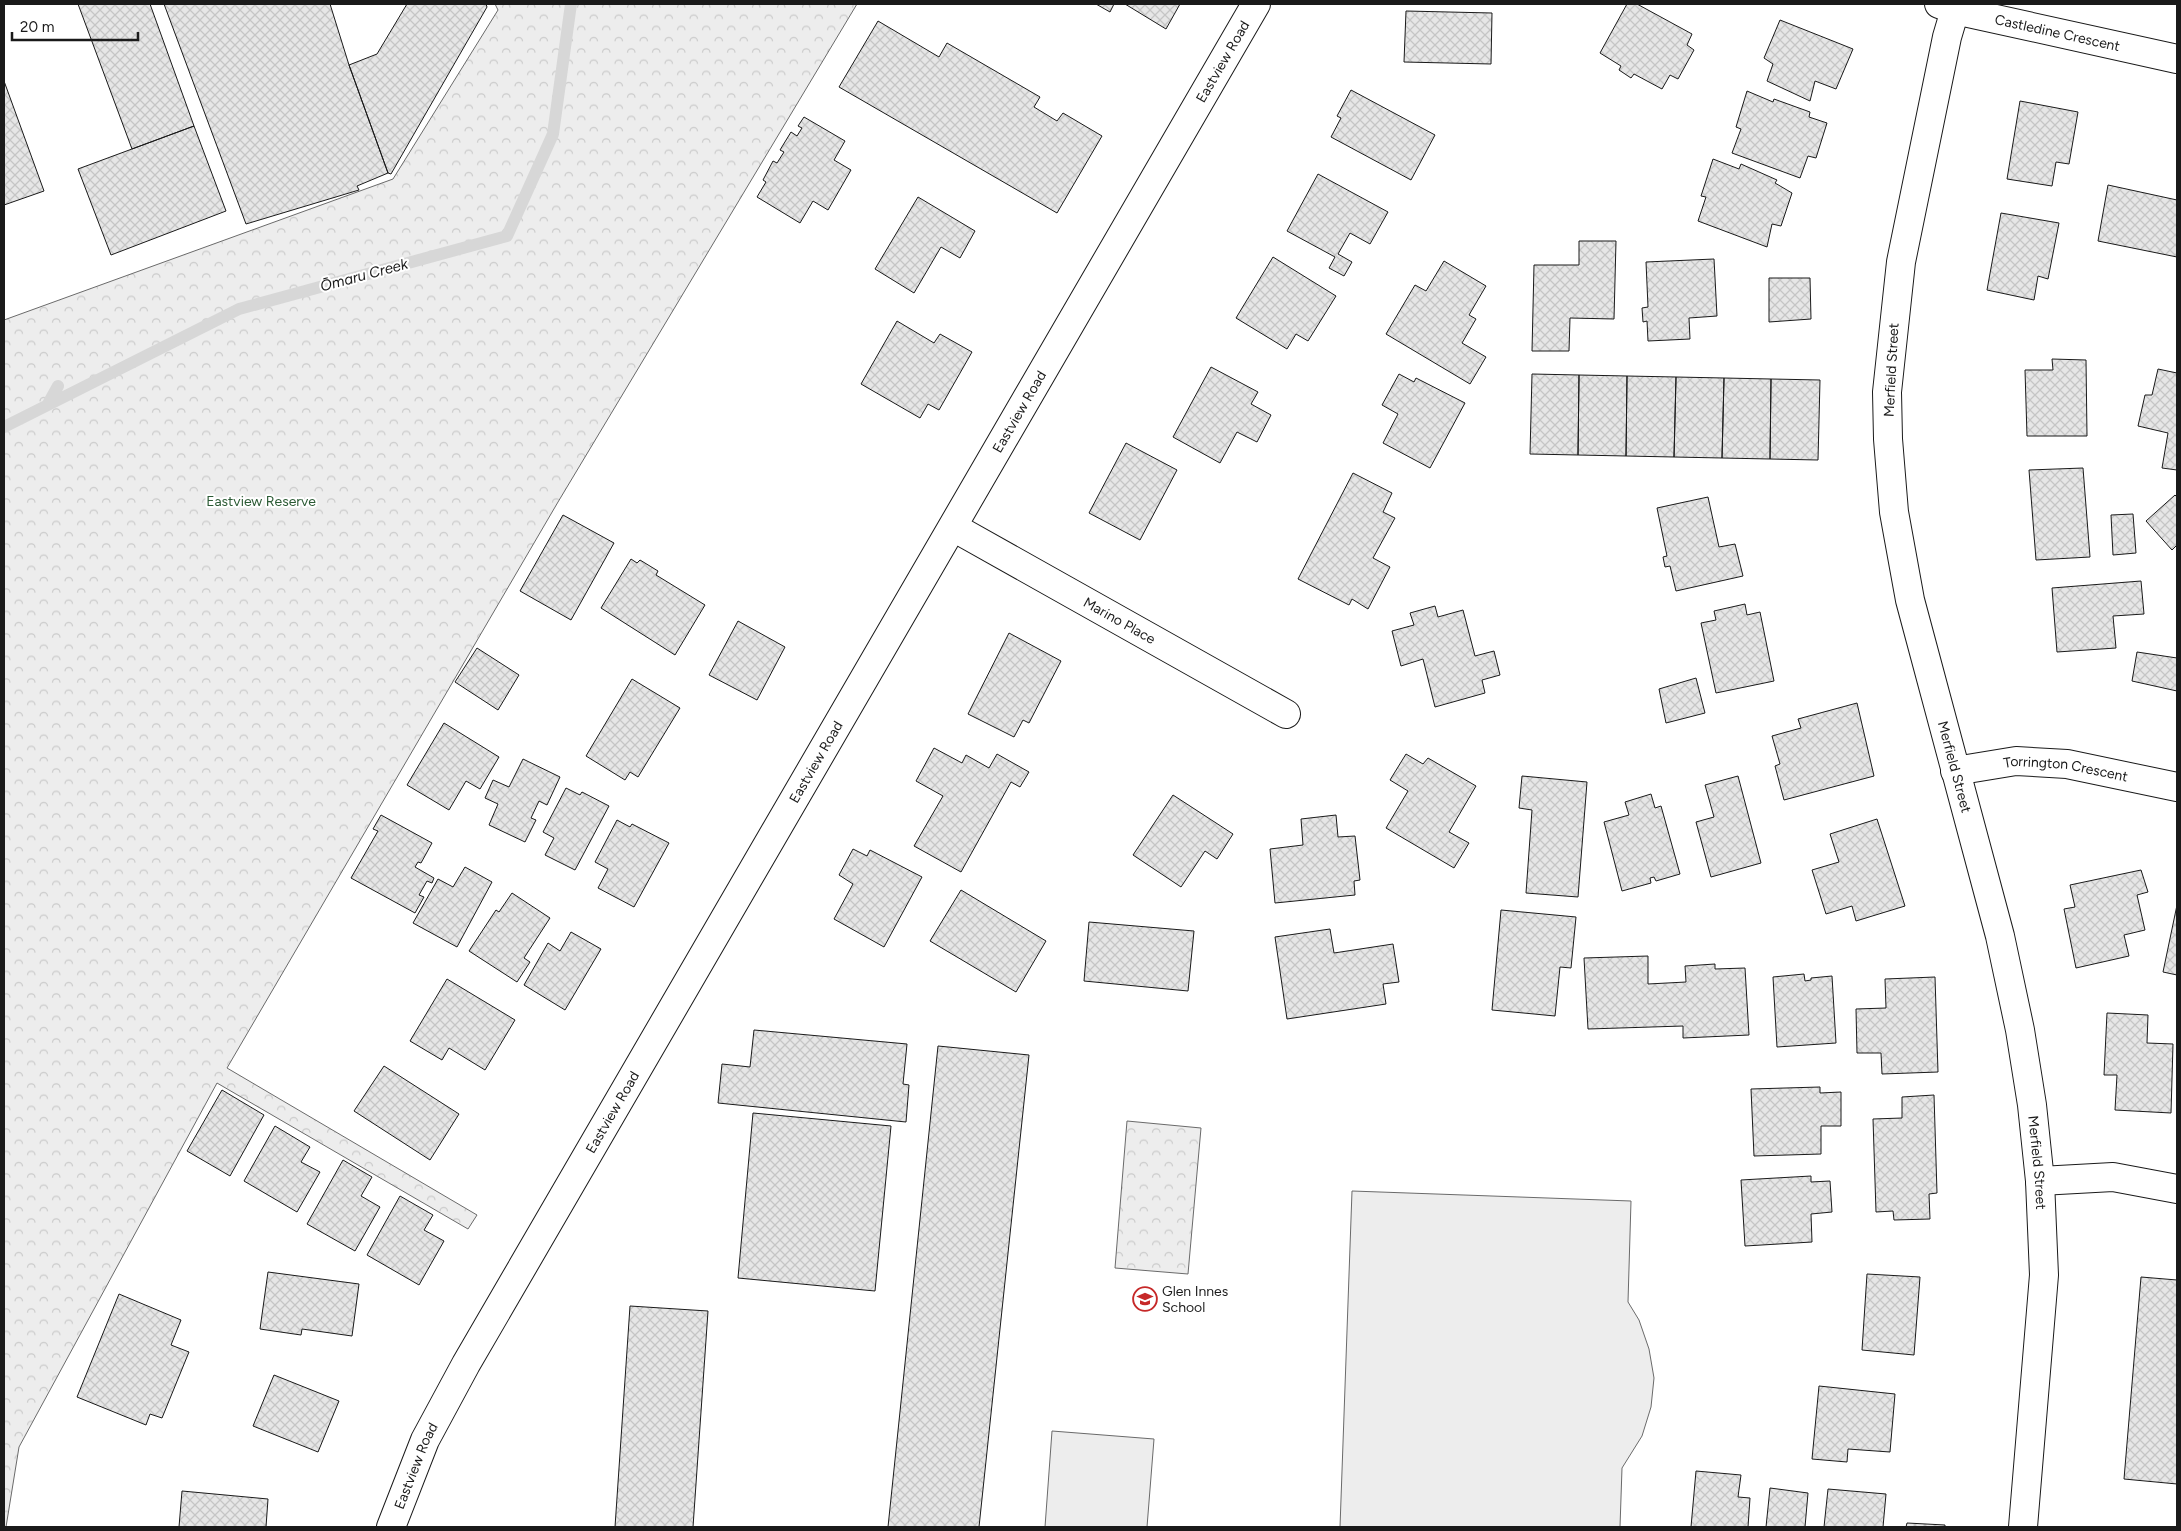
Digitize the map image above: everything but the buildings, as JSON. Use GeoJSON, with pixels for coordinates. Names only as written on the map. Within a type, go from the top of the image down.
{"type":"FeatureCollection","features":[{"type":"Feature","properties":{"kind":"street","name":"Eastview Road"},"geometry":{"type":"LineString","coordinates":[[391,1527],[425,1440],[466,1364],[1256,4]]}},
{"type":"Feature","properties":{"kind":"street","name":"Castledine Crescent"},"geometry":{"type":"LineString","coordinates":[[1947,7],[2177,58]]}},
{"type":"Feature","properties":{"kind":"street","name":"Merfield Street"},"geometry":{"type":"LineString","coordinates":[[1947,7],[1946,37],[1901,262],[1887,392],[1890,482],[1900,552],[2010,984],[2032,1105],[2040,1181],[2044,1274],[2023,1527]]}},
{"type":"Feature","properties":{"kind":"street","name":"Marino Place"},"geometry":{"type":"LineString","coordinates":[[953,527],[1286,714]]}},
{"type":"Feature","properties":{"kind":"street","name":"Torrington Crescent"},"geometry":{"type":"LineString","coordinates":[[1955,771],[2016,761],[2058,764],[2177,787]]}},
{"type":"Feature","properties":{"kind":"street"},"geometry":{"type":"LineString","coordinates":[[2040,1181],[2113,1178],[2177,1189]]}},
{"type":"Feature","properties":{"kind":"shaded area"},"geometry":{"type":"Polygon","coordinates":[[[1352,1191],[1631,1201],[1628,1302],[1639,1320],[1649,1349],[1654,1378],[1651,1407],[1642,1436],[1622,1468],[1620,1527],[1340,1527],[1352,1191]]]}},
{"type":"Feature","properties":{"kind":"shaded area"},"geometry":{"type":"Polygon","coordinates":[[[1052,1431],[1154,1439],[1147,1527],[1045,1527],[1052,1431]]]}},
{"type":"Feature","properties":{"kind":"green space","name":"Eastview Reserve"},"geometry":{"type":"Polygon","coordinates":[[[495,4],[857,4],[558,502],[227,1068],[477,1215],[468,1229],[217,1083],[19,1447],[6,1527],[4,1527],[4,320],[393,179],[498,10],[495,4]]]}},
{"type":"Feature","properties":{"kind":"green space"},"geometry":{"type":"Polygon","coordinates":[[[1127,1121],[1201,1128],[1188,1274],[1115,1268],[1127,1121]]]}},
{"type":"Feature","properties":{"kind":"waterway","name":"Ōmaru Creek"},"geometry":{"type":"LineString","coordinates":[[4,427],[239,309],[507,236],[553,134],[571,4]]}},
{"type":"Feature","properties":{"kind":"waterway"},"geometry":{"type":"LineString","coordinates":[[48,404],[58,386]]}},
{"type":"Feature","properties":{"kind":"place","name":"Glen Innes School"},"geometry":{"type":"Point","coordinates":[1145,1299]}}]}
